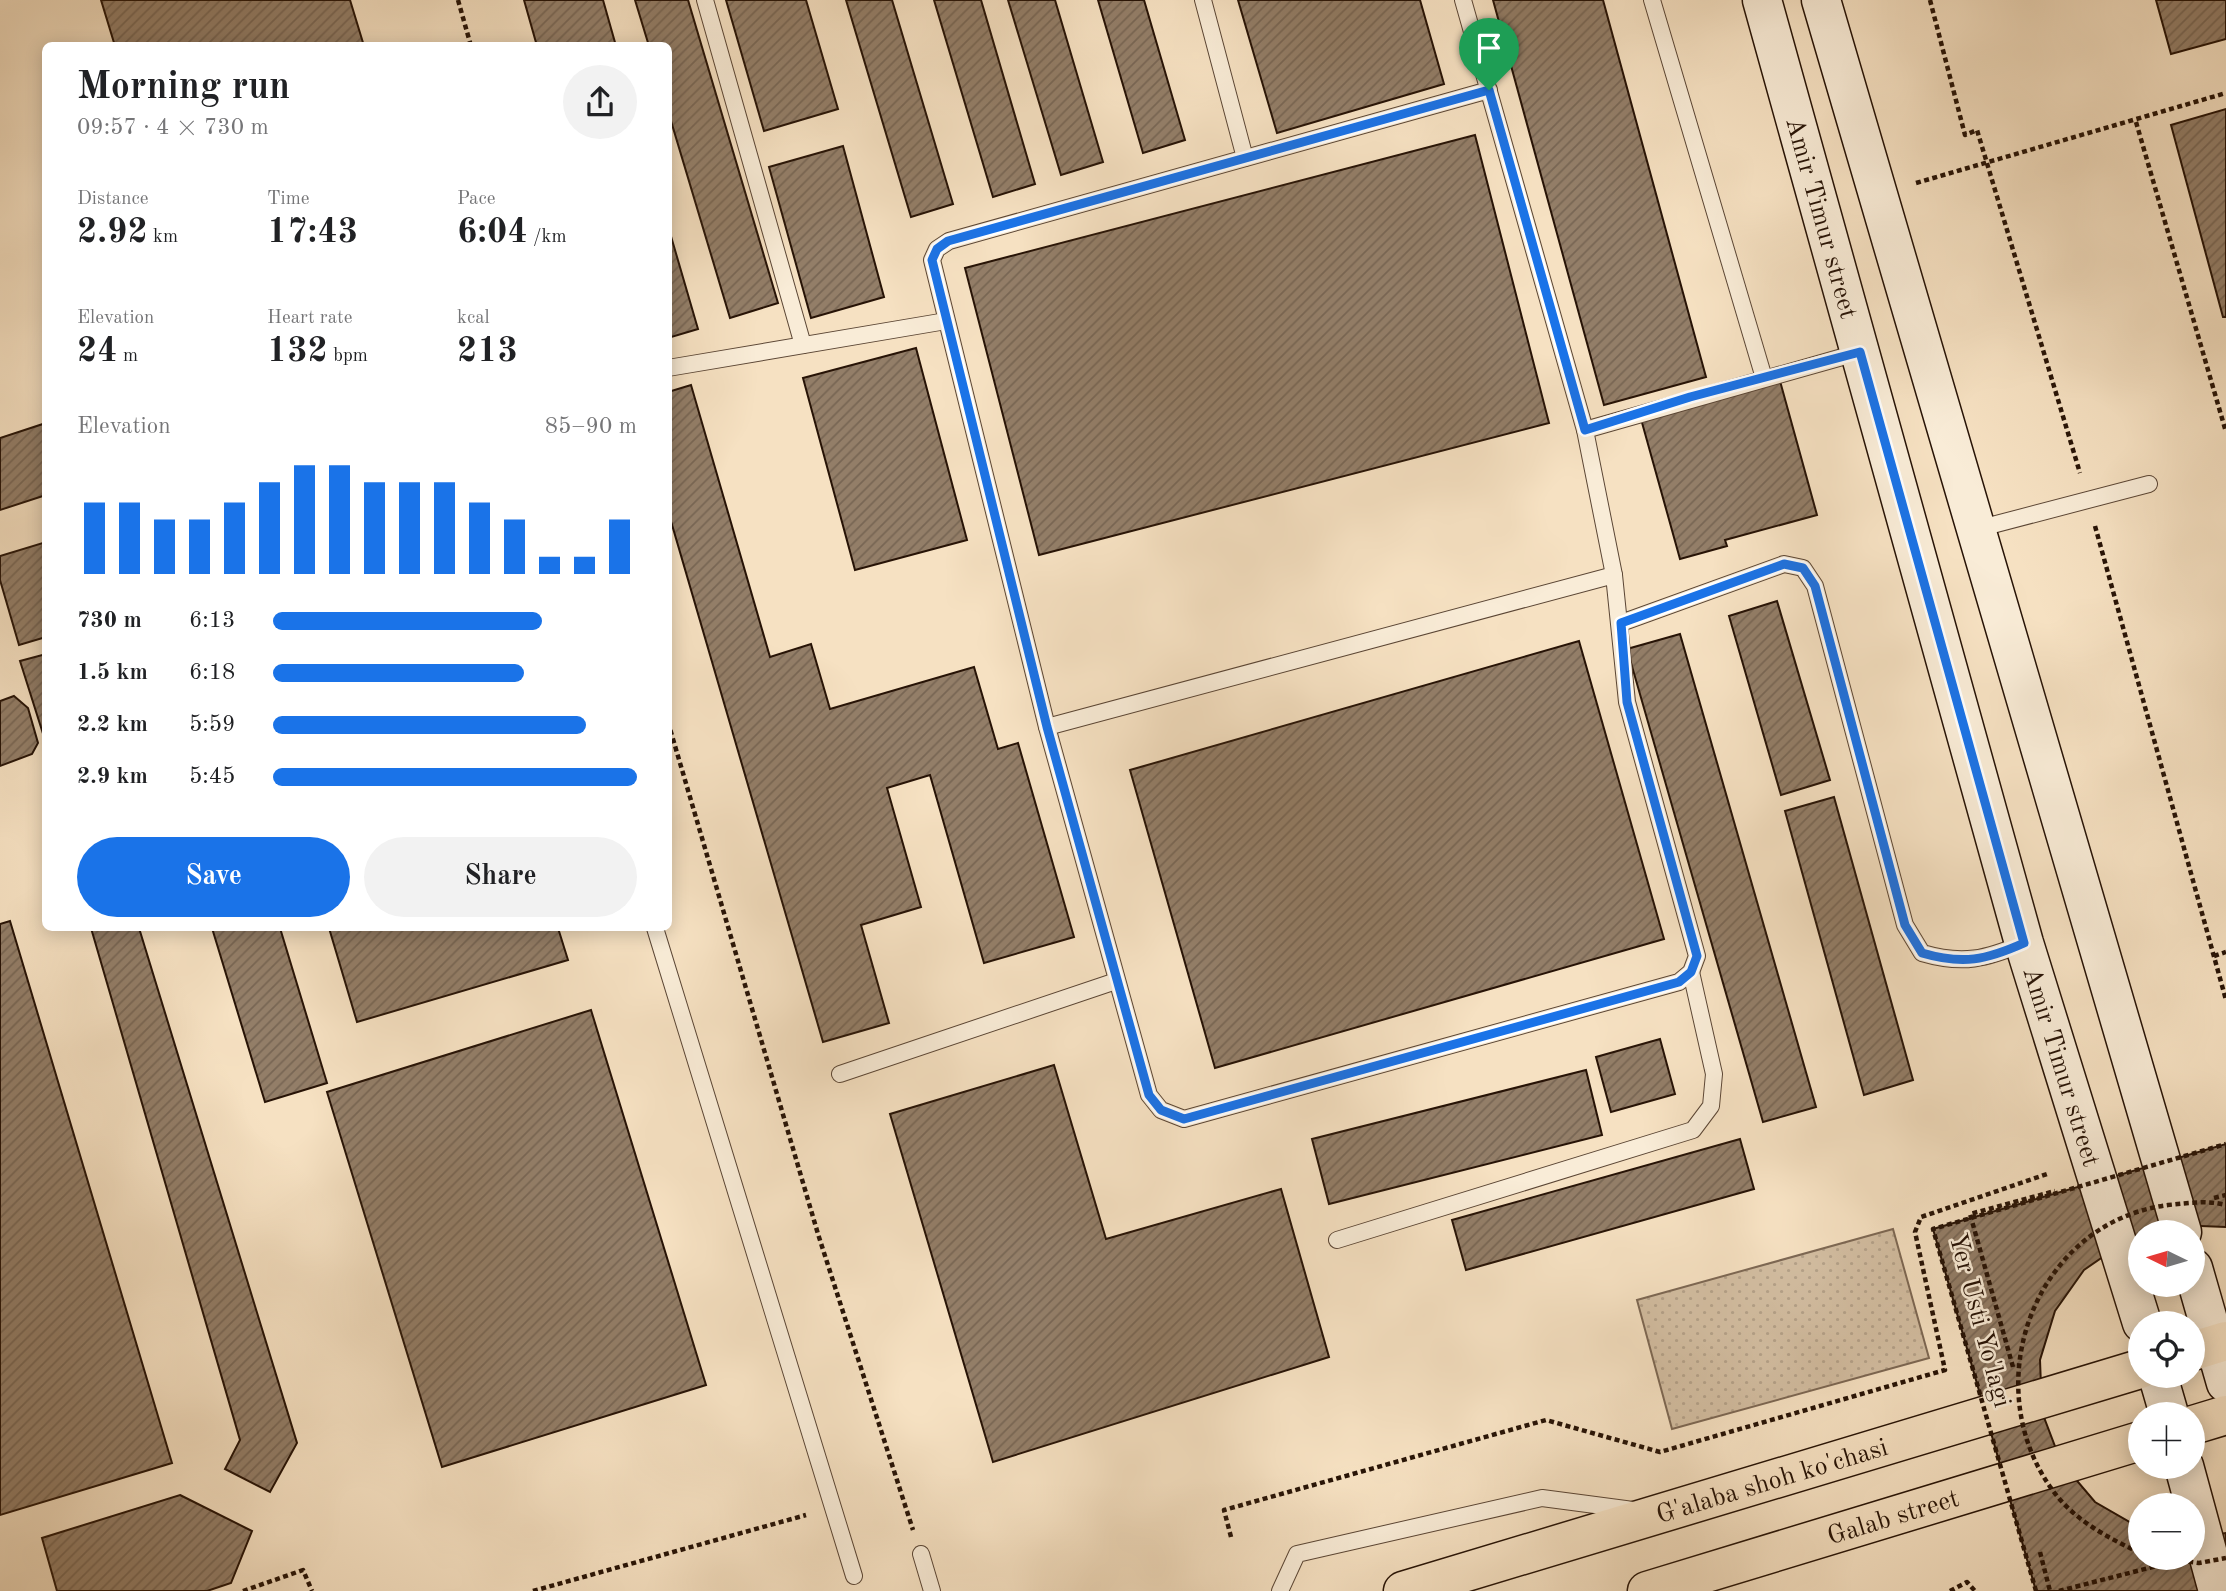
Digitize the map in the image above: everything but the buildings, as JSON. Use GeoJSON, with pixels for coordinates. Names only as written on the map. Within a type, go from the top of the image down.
{"type":"FeatureCollection","features":[{"type":"Feature","properties":{"kind":"main road","name":"Amir Timur street"},"geometry":{"type":"LineString","coordinates":[[1762,0],[2024,943],[2138,1311]]}},
{"type":"Feature","properties":{"kind":"main road"},"geometry":{"type":"LineString","coordinates":[[1821,0],[2179,1220]]}},
{"type":"Feature","properties":{"kind":"main road"},"geometry":{"type":"LineString","coordinates":[[2200,1297],[2211,1345],[2226,1383]]}},
{"type":"Feature","properties":{"kind":"main road","name":"G'alaba shoh ko'chasi"},"geometry":{"type":"LineString","coordinates":[[1404,1591],[1667,1514],[2128,1373]]}},
{"type":"Feature","properties":{"kind":"main road"},"geometry":{"type":"LineString","coordinates":[[2205,1421],[2226,1415]]}},
{"type":"Feature","properties":{"kind":"main road","name":"Galab street"},"geometry":{"type":"LineString","coordinates":[[1647,1591],[2128,1445]]}},
{"type":"Feature","properties":{"kind":"main road"},"geometry":{"type":"LineString","coordinates":[[2188,1479],[2218,1591]]}},
{"type":"Feature","properties":{"kind":"lane"},"geometry":{"type":"LineString","coordinates":[[705,0],[803,345]]}},
{"type":"Feature","properties":{"kind":"lane"},"geometry":{"type":"LineString","coordinates":[[1203,0],[1245,158]]}},
{"type":"Feature","properties":{"kind":"lane"},"geometry":{"type":"LineString","coordinates":[[1463,0],[1489,90],[1585,430],[1614,575],[1627,702],[1697,956],[1691,972],[1679,982],[1184,1119],[1161,1110],[1149,1095],[1047,727],[932,260],[937,249],[948,241],[1489,90]]}},
{"type":"Feature","properties":{"kind":"lane"},"geometry":{"type":"LineString","coordinates":[[1652,0],[1764,378]]}},
{"type":"Feature","properties":{"kind":"lane"},"geometry":{"type":"LineString","coordinates":[[672,367],[946,321]]}},
{"type":"Feature","properties":{"kind":"lane"},"geometry":{"type":"LineString","coordinates":[[1585,430],[1860,352]]}},
{"type":"Feature","properties":{"kind":"lane"},"geometry":{"type":"LineString","coordinates":[[1977,529],[2149,484]]}},
{"type":"Feature","properties":{"kind":"lane"},"geometry":{"type":"LineString","coordinates":[[1621,623],[1784,564],[1803,568],[1815,586],[1905,925],[1922,953],[1948,961],[1989,958],[2024,943]]}},
{"type":"Feature","properties":{"kind":"lane"},"geometry":{"type":"LineString","coordinates":[[1047,727],[1614,575]]}},
{"type":"Feature","properties":{"kind":"lane"},"geometry":{"type":"LineString","coordinates":[[656,931],[854,1576]]}},
{"type":"Feature","properties":{"kind":"lane"},"geometry":{"type":"LineString","coordinates":[[1337,1240],[1693,1130],[1711,1106],[1714,1074],[1691,972]]}},
{"type":"Feature","properties":{"kind":"lane"},"geometry":{"type":"LineString","coordinates":[[840,1074],[1116,981]]}},
{"type":"Feature","properties":{"kind":"lane"},"geometry":{"type":"LineString","coordinates":[[1280,1591],[1297,1554],[1542,1498],[1667,1514]]}},
{"type":"Feature","properties":{"kind":"lane"},"geometry":{"type":"LineString","coordinates":[[921,1554],[932,1591]]}},
{"type":"Feature","properties":{"kind":"path"},"geometry":{"type":"LineString","coordinates":[[458,0],[470,42]]}},
{"type":"Feature","properties":{"kind":"path"},"geometry":{"type":"LineString","coordinates":[[1878,193],[2136,122],[2226,93]]}},
{"type":"Feature","properties":{"kind":"path"},"geometry":{"type":"LineString","coordinates":[[2136,122],[2226,432]]}},
{"type":"Feature","properties":{"kind":"path"},"geometry":{"type":"LineString","coordinates":[[672,736],[818,1234],[921,1554]]}},
{"type":"Feature","properties":{"kind":"path"},"geometry":{"type":"LineString","coordinates":[[2214,956],[2226,952]]}},
{"type":"Feature","properties":{"kind":"path","name":"Yer Usti Yo'lagi"},"geometry":{"type":"LineString","coordinates":[[2036,1591],[1933,1229],[2226,1144]]}},
{"type":"Feature","properties":{"kind":"path"},"geometry":{"type":"LineString","coordinates":[[1231,1536],[1224,1510],[1546,1420],[1660,1452],[1945,1370],[1915,1232],[1921,1217],[2050,1173]]}},
{"type":"Feature","properties":{"kind":"path"},"geometry":{"type":"LineString","coordinates":[[2055,1191],[1970,1214],[2017,1381],[2025,1437],[2051,1489],[2092,1529],[2128,1547]]}},
{"type":"Feature","properties":{"kind":"path"},"geometry":{"type":"LineString","coordinates":[[2017,1381],[2026,1324],[2052,1273],[2093,1234],[2144,1208],[2206,1200],[2226,1205]]}},
{"type":"Feature","properties":{"kind":"path"},"geometry":{"type":"LineString","coordinates":[[533,1591],[834,1507]]}},
{"type":"Feature","properties":{"kind":"path"},"geometry":{"type":"LineString","coordinates":[[2040,1552],[2050,1591]]}},
{"type":"Feature","properties":{"kind":"path"},"geometry":{"type":"LineString","coordinates":[[2205,1562],[2226,1558]]}},
{"type":"Feature","properties":{"kind":"path"},"geometry":{"type":"LineString","coordinates":[[243,1591],[303,1570],[312,1591]]}},
{"type":"Feature","properties":{"kind":"path"},"geometry":{"type":"LineString","coordinates":[[2059,1591],[2140,1570]]}},
{"type":"Feature","properties":{"kind":"path"},"geometry":{"type":"LineString","coordinates":[[1950,1591],[1967,1582],[1975,1591]]}},
{"type":"Feature","properties":{"kind":"shaded area"},"geometry":{"type":"Polygon","coordinates":[[[1893,1229],[1929,1358],[1672,1429],[1637,1300],[1893,1229]]]}},
{"type":"Feature","properties":{"kind":"route"},"geometry":{"type":"LineString","coordinates":[[1489,90],[1585,430],[1690,397],[1860,352],[2024,943],[1989,958],[1948,961],[1922,953],[1905,925],[1815,586],[1803,568],[1784,564],[1621,623],[1627,702],[1697,956],[1691,972],[1679,982],[1184,1119],[1161,1110],[1149,1095],[1047,727],[932,260],[937,249],[948,241],[1489,90]]}}]}
